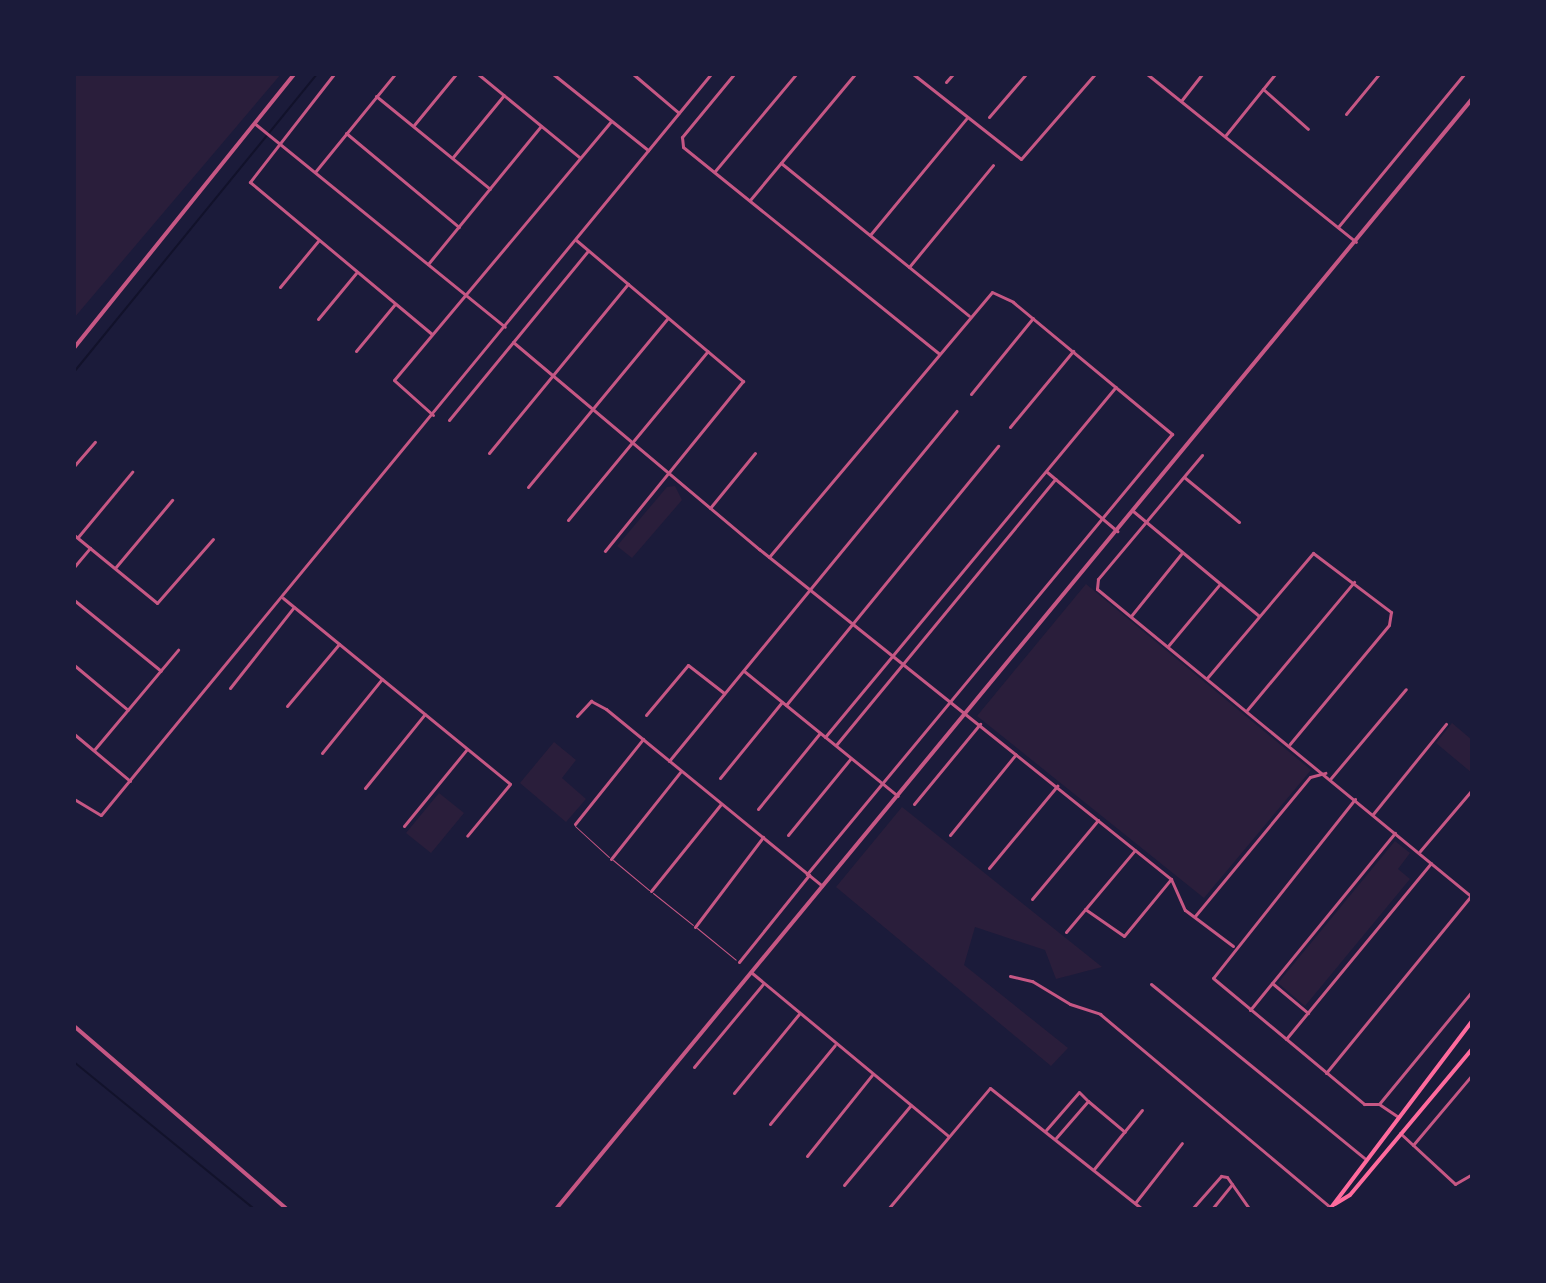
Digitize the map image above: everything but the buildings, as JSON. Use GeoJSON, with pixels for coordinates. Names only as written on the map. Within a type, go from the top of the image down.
{"type":"FeatureCollection","features":[{"type":"Feature","properties":{"kind":"main road"},"geometry":{"type":"LineString","coordinates":[[1331,1207],[1364,1158],[1472,1023]]}},
{"type":"Feature","properties":{"kind":"main road"},"geometry":{"type":"LineString","coordinates":[[1331,1207],[1350,1195],[1472,1048]]}},
{"type":"Feature","properties":{"kind":"street"},"geometry":{"type":"LineString","coordinates":[[74,348],[294,74]]}},
{"type":"Feature","properties":{"kind":"street"},"geometry":{"type":"LineString","coordinates":[[334,74],[249,180],[432,334]]}},
{"type":"Feature","properties":{"kind":"street"},"geometry":{"type":"LineString","coordinates":[[315,172],[395,74]]}},
{"type":"Feature","properties":{"kind":"street"},"geometry":{"type":"LineString","coordinates":[[414,125],[456,74]]}},
{"type":"Feature","properties":{"kind":"street"},"geometry":{"type":"LineString","coordinates":[[478,74],[579,157]]}},
{"type":"Feature","properties":{"kind":"street"},"geometry":{"type":"LineString","coordinates":[[553,74],[648,150]]}},
{"type":"Feature","properties":{"kind":"street"},"geometry":{"type":"LineString","coordinates":[[633,74],[679,113]]}},
{"type":"Feature","properties":{"kind":"street"},"geometry":{"type":"LineString","coordinates":[[640,80],[645,74]]}},
{"type":"Feature","properties":{"kind":"street"},"geometry":{"type":"LineString","coordinates":[[74,799],[98,817],[130,781],[711,74]]}},
{"type":"Feature","properties":{"kind":"street"},"geometry":{"type":"LineString","coordinates":[[734,74],[682,137],[683,147],[938,353]]}},
{"type":"Feature","properties":{"kind":"street"},"geometry":{"type":"LineString","coordinates":[[715,171],[796,74]]}},
{"type":"Feature","properties":{"kind":"street"},"geometry":{"type":"LineString","coordinates":[[750,200],[855,74]]}},
{"type":"Feature","properties":{"kind":"street"},"geometry":{"type":"LineString","coordinates":[[913,74],[987,136],[1024,158],[1095,74]]}},
{"type":"Feature","properties":{"kind":"street"},"geometry":{"type":"LineString","coordinates":[[946,82],[953,74]]}},
{"type":"Feature","properties":{"kind":"street"},"geometry":{"type":"LineString","coordinates":[[989,117],[1026,74]]}},
{"type":"Feature","properties":{"kind":"street"},"geometry":{"type":"LineString","coordinates":[[1147,74],[1356,242]]}},
{"type":"Feature","properties":{"kind":"street"},"geometry":{"type":"LineString","coordinates":[[1181,101],[1202,74]]}},
{"type":"Feature","properties":{"kind":"street"},"geometry":{"type":"LineString","coordinates":[[1225,136],[1275,74]]}},
{"type":"Feature","properties":{"kind":"street"},"geometry":{"type":"LineString","coordinates":[[1346,114],[1379,74]]}},
{"type":"Feature","properties":{"kind":"street"},"geometry":{"type":"LineString","coordinates":[[1338,227],[1465,74],[1472,79]]}},
{"type":"Feature","properties":{"kind":"street"},"geometry":{"type":"LineString","coordinates":[[1263,89],[1308,129]]}},
{"type":"Feature","properties":{"kind":"street"},"geometry":{"type":"LineString","coordinates":[[452,157],[504,95]]}},
{"type":"Feature","properties":{"kind":"street"},"geometry":{"type":"LineString","coordinates":[[376,96],[490,189]]}},
{"type":"Feature","properties":{"kind":"street"},"geometry":{"type":"LineString","coordinates":[[556,1209],[1472,99]]}},
{"type":"Feature","properties":{"kind":"street"},"geometry":{"type":"LineString","coordinates":[[870,235],[966,119]]}},
{"type":"Feature","properties":{"kind":"street"},"geometry":{"type":"LineString","coordinates":[[433,415],[394,380],[611,121]]}},
{"type":"Feature","properties":{"kind":"street"},"geometry":{"type":"LineString","coordinates":[[254,123],[505,327]]}},
{"type":"Feature","properties":{"kind":"street"},"geometry":{"type":"LineString","coordinates":[[428,264],[541,126]]}},
{"type":"Feature","properties":{"kind":"street"},"geometry":{"type":"LineString","coordinates":[[346,133],[459,227]]}},
{"type":"Feature","properties":{"kind":"street"},"geometry":{"type":"LineString","coordinates":[[781,163],[969,316]]}},
{"type":"Feature","properties":{"kind":"street"},"geometry":{"type":"LineString","coordinates":[[909,267],[993,165]]}},
{"type":"Feature","properties":{"kind":"street"},"geometry":{"type":"LineString","coordinates":[[280,287],[319,240]]}},
{"type":"Feature","properties":{"kind":"street"},"geometry":{"type":"LineString","coordinates":[[576,240],[743,381],[605,551]]}},
{"type":"Feature","properties":{"kind":"street"},"geometry":{"type":"LineString","coordinates":[[449,420],[588,251]]}},
{"type":"Feature","properties":{"kind":"street"},"geometry":{"type":"LineString","coordinates":[[318,319],[357,272]]}},
{"type":"Feature","properties":{"kind":"street"},"geometry":{"type":"LineString","coordinates":[[489,453],[628,284]]}},
{"type":"Feature","properties":{"kind":"street"},"geometry":{"type":"LineString","coordinates":[[739,962],[882,783],[1172,434],[997,291],[969,316],[769,557]]}},
{"type":"Feature","properties":{"kind":"street"},"geometry":{"type":"LineString","coordinates":[[356,351],[395,304]]}},
{"type":"Feature","properties":{"kind":"street"},"geometry":{"type":"LineString","coordinates":[[528,487],[668,318]]}},
{"type":"Feature","properties":{"kind":"street"},"geometry":{"type":"LineString","coordinates":[[971,394],[1033,318]]}},
{"type":"Feature","properties":{"kind":"street"},"geometry":{"type":"LineString","coordinates":[[513,342],[852,625],[1017,753],[1171,879],[1181,905],[1233,946]]}},
{"type":"Feature","properties":{"kind":"street"},"geometry":{"type":"LineString","coordinates":[[568,520],[708,351]]}},
{"type":"Feature","properties":{"kind":"street"},"geometry":{"type":"LineString","coordinates":[[1010,427],[1073,351]]}},
{"type":"Feature","properties":{"kind":"street"},"geometry":{"type":"LineString","coordinates":[[758,809],[891,656],[1116,387]]}},
{"type":"Feature","properties":{"kind":"street"},"geometry":{"type":"LineString","coordinates":[[669,761],[956,411]]}},
{"type":"Feature","properties":{"kind":"street"},"geometry":{"type":"LineString","coordinates":[[74,466],[95,442]]}},
{"type":"Feature","properties":{"kind":"street"},"geometry":{"type":"LineString","coordinates":[[720,778],[852,625],[998,446]]}},
{"type":"Feature","properties":{"kind":"street"},"geometry":{"type":"LineString","coordinates":[[710,508],[755,453]]}},
{"type":"Feature","properties":{"kind":"street"},"geometry":{"type":"LineString","coordinates":[[1202,455],[1096,584],[1470,895]]}},
{"type":"Feature","properties":{"kind":"street"},"geometry":{"type":"LineString","coordinates":[[1046,471],[1117,531]]}},
{"type":"Feature","properties":{"kind":"street"},"geometry":{"type":"LineString","coordinates":[[132,472],[76,536],[90,548],[157,603],[213,539]]}},
{"type":"Feature","properties":{"kind":"street"},"geometry":{"type":"LineString","coordinates":[[1184,477],[1239,522]]}},
{"type":"Feature","properties":{"kind":"street"},"geometry":{"type":"LineString","coordinates":[[836,745],[1055,479]]}},
{"type":"Feature","properties":{"kind":"street"},"geometry":{"type":"LineString","coordinates":[[115,568],[172,500]]}},
{"type":"Feature","properties":{"kind":"street"},"geometry":{"type":"LineString","coordinates":[[1133,511],[1259,616]]}},
{"type":"Feature","properties":{"kind":"street"},"geometry":{"type":"LineString","coordinates":[[74,567],[90,548]]}},
{"type":"Feature","properties":{"kind":"street"},"geometry":{"type":"LineString","coordinates":[[1131,616],[1182,552]]}},
{"type":"Feature","properties":{"kind":"street"},"geometry":{"type":"LineString","coordinates":[[1207,678],[1309,554],[1317,553],[1354,582],[1393,617],[1290,744]]}},
{"type":"Feature","properties":{"kind":"street"},"geometry":{"type":"LineString","coordinates":[[1247,710],[1354,582]]}},
{"type":"Feature","properties":{"kind":"street"},"geometry":{"type":"LineString","coordinates":[[1168,646],[1220,584]]}},
{"type":"Feature","properties":{"kind":"street"},"geometry":{"type":"LineString","coordinates":[[283,598],[510,784],[467,836]]}},
{"type":"Feature","properties":{"kind":"street"},"geometry":{"type":"LineString","coordinates":[[74,600],[161,671]]}},
{"type":"Feature","properties":{"kind":"street"},"geometry":{"type":"LineString","coordinates":[[230,688],[294,607]]}},
{"type":"Feature","properties":{"kind":"street"},"geometry":{"type":"LineString","coordinates":[[287,706],[339,644]]}},
{"type":"Feature","properties":{"kind":"street"},"geometry":{"type":"LineString","coordinates":[[94,750],[178,650]]}},
{"type":"Feature","properties":{"kind":"street"},"geometry":{"type":"LineString","coordinates":[[74,665],[128,710]]}},
{"type":"Feature","properties":{"kind":"street"},"geometry":{"type":"LineString","coordinates":[[646,715],[688,665],[725,694]]}},
{"type":"Feature","properties":{"kind":"street"},"geometry":{"type":"LineString","coordinates":[[744,671],[898,796]]}},
{"type":"Feature","properties":{"kind":"street"},"geometry":{"type":"LineString","coordinates":[[322,753],[382,679]]}},
{"type":"Feature","properties":{"kind":"street"},"geometry":{"type":"LineString","coordinates":[[1331,778],[1406,689]]}},
{"type":"Feature","properties":{"kind":"street"},"geometry":{"type":"LineString","coordinates":[[577,716],[596,702],[823,887]]}},
{"type":"Feature","properties":{"kind":"street"},"geometry":{"type":"LineString","coordinates":[[365,788],[425,714]]}},
{"type":"Feature","properties":{"kind":"street"},"geometry":{"type":"LineString","coordinates":[[914,804],[980,724]]}},
{"type":"Feature","properties":{"kind":"street"},"geometry":{"type":"LineString","coordinates":[[1373,814],[1446,724]]}},
{"type":"Feature","properties":{"kind":"street"},"geometry":{"type":"LineString","coordinates":[[74,734],[130,781]]}},
{"type":"Feature","properties":{"kind":"street"},"geometry":{"type":"LineString","coordinates":[[575,824],[643,739]]}},
{"type":"Feature","properties":{"kind":"street"},"geometry":{"type":"LineString","coordinates":[[404,826],[467,749]]}},
{"type":"Feature","properties":{"kind":"street"},"geometry":{"type":"LineString","coordinates":[[950,835],[1017,753]]}},
{"type":"Feature","properties":{"kind":"street"},"geometry":{"type":"LineString","coordinates":[[788,835],[851,758]]}},
{"type":"Feature","properties":{"kind":"street"},"geometry":{"type":"LineString","coordinates":[[611,859],[681,771]]}},
{"type":"Feature","properties":{"kind":"street"},"geometry":{"type":"LineString","coordinates":[[1195,916],[1310,777],[1325,773]]}},
{"type":"Feature","properties":{"kind":"street"},"geometry":{"type":"LineString","coordinates":[[989,868],[1057,786]]}},
{"type":"Feature","properties":{"kind":"street"},"geometry":{"type":"LineString","coordinates":[[1419,852],[1472,790]]}},
{"type":"Feature","properties":{"kind":"street"},"geometry":{"type":"LineString","coordinates":[[1355,799],[1233,946],[1213,978],[1364,1104],[1379,1104],[1397,1116]]}},
{"type":"Feature","properties":{"kind":"street"},"geometry":{"type":"LineString","coordinates":[[651,891],[721,803]]}},
{"type":"Feature","properties":{"kind":"street"},"geometry":{"type":"LineString","coordinates":[[1032,899],[1098,820]]}},
{"type":"Feature","properties":{"kind":"street"},"geometry":{"type":"LineString","coordinates":[[1250,1010],[1395,832]]}},
{"type":"Feature","properties":{"kind":"street"},"geometry":{"type":"LineString","coordinates":[[695,927],[763,837]]}},
{"type":"Feature","properties":{"kind":"street"},"geometry":{"type":"LineString","coordinates":[[1066,932],[1135,850]]}},
{"type":"Feature","properties":{"kind":"street"},"geometry":{"type":"LineString","coordinates":[[1286,1039],[1432,863]]}},
{"type":"Feature","properties":{"kind":"street"},"geometry":{"type":"LineString","coordinates":[[1085,909],[1124,936],[1171,879]]}},
{"type":"Feature","properties":{"kind":"street"},"geometry":{"type":"LineString","coordinates":[[1326,1073],[1470,895],[1472,887]]}},
{"type":"Feature","properties":{"kind":"street"},"geometry":{"type":"LineString","coordinates":[[752,973],[948,1136]]}},
{"type":"Feature","properties":{"kind":"street"},"geometry":{"type":"LineString","coordinates":[[1010,976],[1032,981],[1070,1004],[1100,1014],[1331,1207]]}},
{"type":"Feature","properties":{"kind":"street"},"geometry":{"type":"LineString","coordinates":[[1272,983],[1308,1013]]}},
{"type":"Feature","properties":{"kind":"street"},"geometry":{"type":"LineString","coordinates":[[694,1067],[763,984]]}},
{"type":"Feature","properties":{"kind":"street"},"geometry":{"type":"LineString","coordinates":[[1151,984],[1364,1158]]}},
{"type":"Feature","properties":{"kind":"street"},"geometry":{"type":"LineString","coordinates":[[1379,1104],[1472,991]]}},
{"type":"Feature","properties":{"kind":"street"},"geometry":{"type":"LineString","coordinates":[[734,1093],[799,1014]]}},
{"type":"Feature","properties":{"kind":"street"},"geometry":{"type":"LineString","coordinates":[[74,1026],[287,1209]]}},
{"type":"Feature","properties":{"kind":"street"},"geometry":{"type":"LineString","coordinates":[[770,1124],[835,1045]]}},
{"type":"Feature","properties":{"kind":"street"},"geometry":{"type":"LineString","coordinates":[[807,1156],[873,1074]]}},
{"type":"Feature","properties":{"kind":"street"},"geometry":{"type":"LineString","coordinates":[[1413,1145],[1472,1075]]}},
{"type":"Feature","properties":{"kind":"street"},"geometry":{"type":"LineString","coordinates":[[888,1209],[983,1092],[996,1090],[1142,1209]]}},
{"type":"Feature","properties":{"kind":"street"},"geometry":{"type":"LineString","coordinates":[[1046,1130],[1079,1092],[1125,1132]]}},
{"type":"Feature","properties":{"kind":"street"},"geometry":{"type":"LineString","coordinates":[[1056,1138],[1088,1101]]}},
{"type":"Feature","properties":{"kind":"street"},"geometry":{"type":"LineString","coordinates":[[844,1185],[911,1105]]}},
{"type":"Feature","properties":{"kind":"street"},"geometry":{"type":"LineString","coordinates":[[1094,1170],[1142,1110]]}},
{"type":"Feature","properties":{"kind":"street"},"geometry":{"type":"LineString","coordinates":[[1400,1133],[1455,1184],[1472,1174]]}},
{"type":"Feature","properties":{"kind":"street"},"geometry":{"type":"LineString","coordinates":[[1135,1203],[1182,1143]]}},
{"type":"Feature","properties":{"kind":"street"},"geometry":{"type":"LineString","coordinates":[[1192,1209],[1216,1180],[1227,1177],[1249,1209]]}},
{"type":"Feature","properties":{"kind":"street"},"geometry":{"type":"LineString","coordinates":[[1212,1209],[1232,1184]]}},
{"type":"Feature","properties":{"kind":"lane"},"geometry":{"type":"LineString","coordinates":[[575,824],[575,829],[739,962]]}},
{"type":"Feature","properties":{"kind":"shaded area"},"geometry":{"type":"Polygon","coordinates":[[[74,74],[281,74],[74,318],[74,74]]]}},
{"type":"Feature","properties":{"kind":"shaded area"},"geometry":{"type":"Polygon","coordinates":[[[675,486],[682,500],[632,558],[617,546],[667,487],[675,486]]]}},
{"type":"Feature","properties":{"kind":"shaded area"},"geometry":{"type":"Polygon","coordinates":[[[1086,584],[1311,770],[1204,898],[977,716],[1086,584]]]}},
{"type":"Feature","properties":{"kind":"shaded area"},"geometry":{"type":"Polygon","coordinates":[[[1452,723],[1472,740],[1472,773],[1436,743],[1452,723]]]}},
{"type":"Feature","properties":{"kind":"shaded area"},"geometry":{"type":"Polygon","coordinates":[[[554,742],[576,760],[562,778],[586,799],[566,822],[520,783],[554,742]]]}},
{"type":"Feature","properties":{"kind":"shaded area"},"geometry":{"type":"Polygon","coordinates":[[[439,793],[464,813],[431,853],[406,833],[439,793]]]}},
{"type":"Feature","properties":{"kind":"shaded area"},"geometry":{"type":"Polygon","coordinates":[[[902,807],[1102,967],[1056,979],[1045,950],[975,927],[964,965],[1068,1048],[1051,1066],[836,887],[902,807]]]}},
{"type":"Feature","properties":{"kind":"shaded area"},"geometry":{"type":"Polygon","coordinates":[[[1395,841],[1410,853],[1398,869],[1410,879],[1305,1006],[1278,983],[1395,841]]]}},
{"type":"Feature","properties":{"kind":"waterway"},"geometry":{"type":"LineString","coordinates":[[74,372],[317,74]]}},
{"type":"Feature","properties":{"kind":"waterway"},"geometry":{"type":"LineString","coordinates":[[74,1062],[254,1209]]}}]}
